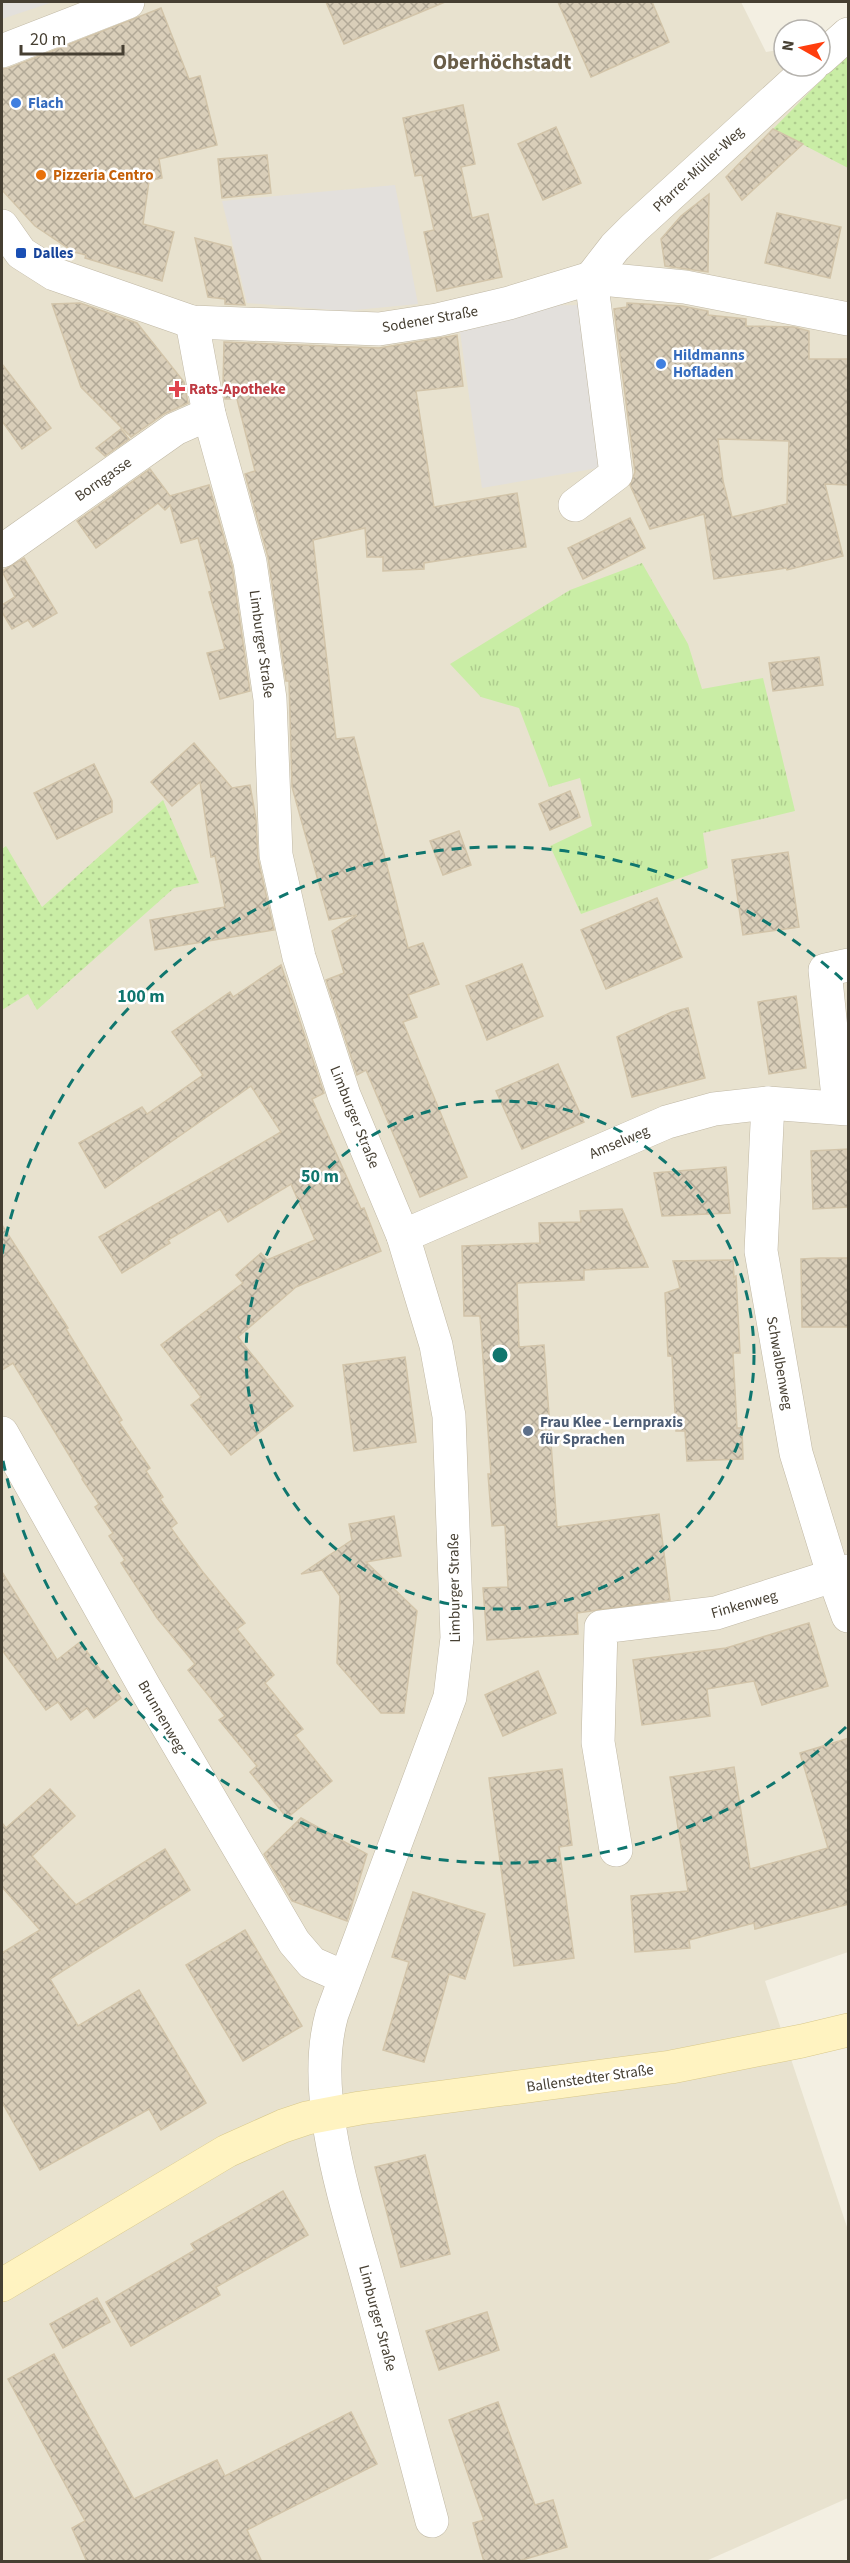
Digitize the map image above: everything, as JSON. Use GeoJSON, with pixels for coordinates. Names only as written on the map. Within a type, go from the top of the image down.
{"type":"FeatureCollection","features":[{"type":"Feature","properties":{"kind":"street"},"geometry":{"type":"LineString","coordinates":[[2,51],[128,2]]}},
{"type":"Feature","properties":{"kind":"street"},"geometry":{"type":"LineString","coordinates":[[832,49],[849,34]]}},
{"type":"Feature","properties":{"kind":"street","name":"Pfarrer-Müller-Weg"},"geometry":{"type":"LineString","coordinates":[[591,278],[615,247],[634,228],[799,78]]}},
{"type":"Feature","properties":{"kind":"street"},"geometry":{"type":"LineString","coordinates":[[2,226],[21,253],[54,274],[192,322]]}},
{"type":"Feature","properties":{"kind":"street"},"geometry":{"type":"LineString","coordinates":[[575,505],[616,474],[591,278]]}},
{"type":"Feature","properties":{"kind":"street","name":"Sodener Straße"},"geometry":{"type":"LineString","coordinates":[[192,322],[379,329],[437,321],[509,303],[591,278],[685,288],[849,319]]}},
{"type":"Feature","properties":{"kind":"street","name":"Limburger Straße"},"geometry":{"type":"LineString","coordinates":[[192,322],[209,414],[250,562],[270,699],[276,855],[309,991],[344,1095],[403,1236],[436,1345],[449,1416],[457,1638],[450,1697],[344,1977],[327,2032],[324,2077],[339,2171],[432,2521]]}},
{"type":"Feature","properties":{"kind":"street","name":"Borngasse"},"geometry":{"type":"LineString","coordinates":[[2,551],[175,429],[209,414]]}},
{"type":"Feature","properties":{"kind":"street"},"geometry":{"type":"LineString","coordinates":[[844,1108],[825,969],[849,965]]}},
{"type":"Feature","properties":{"kind":"street","name":"Amselweg"},"geometry":{"type":"LineString","coordinates":[[403,1236],[667,1122],[714,1109],[768,1102],[844,1108]]}},
{"type":"Feature","properties":{"kind":"street","name":"Schwalbenweg"},"geometry":{"type":"LineString","coordinates":[[768,1102],[761,1251],[796,1453],[841,1574],[849,1616]]}},
{"type":"Feature","properties":{"kind":"street","name":"Brunnenweg"},"geometry":{"type":"LineString","coordinates":[[2,1433],[144,1686],[294,1942],[312,1964],[344,1977]]}},
{"type":"Feature","properties":{"kind":"street","name":"Finkenweg"},"geometry":{"type":"LineString","coordinates":[[616,1850],[598,1742],[602,1627],[716,1613],[841,1574]]}},
{"type":"Feature","properties":{"kind":"street","name":"Ballenstedter Straße"},"geometry":{"type":"LineString","coordinates":[[329,2114],[671,2067],[782,2046],[849,2030]]}},
{"type":"Feature","properties":{"kind":"street"},"geometry":{"type":"LineString","coordinates":[[2,2285],[227,2151],[283,2126],[329,2114]]}},
{"type":"Feature","properties":{"kind":"shaded area"},"geometry":{"type":"Polygon","coordinates":[[[2,2],[741,2],[766,52],[772,51],[772,78],[832,78],[832,55],[848,40],[848,1952],[765,1981],[848,2230],[848,2498],[706,2561],[2,2562],[2,2]]]}},
{"type":"Feature","properties":{"kind":"shaded area"},"geometry":{"type":"Polygon","coordinates":[[[2,2],[53,2],[2,19],[2,2]]]}},
{"type":"Feature","properties":{"kind":"shaded area"},"geometry":{"type":"Polygon","coordinates":[[[395,185],[418,304],[345,311],[247,303],[222,201],[395,185]]]}},
{"type":"Feature","properties":{"kind":"shaded area"},"geometry":{"type":"Polygon","coordinates":[[[581,305],[604,467],[482,488],[460,332],[496,322],[529,306],[581,305]]]}},
{"type":"Feature","properties":{"kind":"green space"},"geometry":{"type":"Polygon","coordinates":[[[848,53],[848,168],[773,129],[823,78],[832,78],[832,69],[848,53]]]}},
{"type":"Feature","properties":{"kind":"green space"},"geometry":{"type":"Polygon","coordinates":[[[642,563],[688,644],[702,689],[763,678],[795,811],[703,833],[708,868],[581,914],[550,846],[592,826],[580,778],[549,787],[519,708],[481,697],[450,664],[570,590],[642,563]]]}},
{"type":"Feature","properties":{"kind":"green space"},"geometry":{"type":"Polygon","coordinates":[[[163,800],[199,883],[174,888],[37,1010],[28,994],[2,1010],[2,849],[6,846],[42,907],[163,800]]]}},
{"type":"Feature","properties":{"kind":"building"},"geometry":{"type":"Polygon","coordinates":[[[326,2],[445,2],[344,44],[326,2]]]}},
{"type":"Feature","properties":{"kind":"building"},"geometry":{"type":"Polygon","coordinates":[[[558,2],[652,2],[669,42],[591,77],[558,2]]]}},
{"type":"Feature","properties":{"kind":"building"},"geometry":{"type":"Polygon","coordinates":[[[161,8],[189,79],[200,76],[217,145],[159,159],[162,178],[149,181],[143,224],[174,232],[162,281],[85,258],[86,255],[74,252],[35,226],[2,190],[2,69],[161,8]]]}},
{"type":"Feature","properties":{"kind":"building"},"geometry":{"type":"Polygon","coordinates":[[[463,105],[475,164],[461,167],[472,218],[488,214],[502,277],[437,291],[424,232],[434,230],[422,175],[415,176],[403,118],[463,105]]]}},
{"type":"Feature","properties":{"kind":"building"},"geometry":{"type":"Polygon","coordinates":[[[556,127],[581,183],[543,200],[518,144],[556,127]]]}},
{"type":"Feature","properties":{"kind":"building"},"geometry":{"type":"Polygon","coordinates":[[[773,129],[803,144],[742,200],[726,177],[773,129]]]}},
{"type":"Feature","properties":{"kind":"building"},"geometry":{"type":"Polygon","coordinates":[[[267,155],[271,193],[222,198],[218,159],[267,155]]]}},
{"type":"Feature","properties":{"kind":"building"},"geometry":{"type":"Polygon","coordinates":[[[709,194],[708,272],[665,266],[661,239],[681,216],[709,194]]]}},
{"type":"Feature","properties":{"kind":"building"},"geometry":{"type":"Polygon","coordinates":[[[777,213],[841,227],[830,278],[765,263],[777,213]]]}},
{"type":"Feature","properties":{"kind":"building"},"geometry":{"type":"Polygon","coordinates":[[[195,238],[231,247],[245,305],[225,304],[225,299],[208,297],[195,238]]]}},
{"type":"Feature","properties":{"kind":"building"},"geometry":{"type":"Polygon","coordinates":[[[80,303],[137,323],[184,382],[188,403],[164,414],[131,437],[81,387],[52,304],[80,303]]]}},
{"type":"Feature","properties":{"kind":"building"},"geometry":{"type":"Polygon","coordinates":[[[627,303],[682,306],[708,311],[708,315],[746,319],[746,326],[794,327],[809,331],[809,359],[849,359],[848,485],[825,484],[843,556],[787,570],[786,568],[714,579],[704,514],[650,529],[630,485],[635,472],[614,309],[627,307],[627,303]],[[718,439],[723,481],[732,517],[787,504],[789,441],[718,439]]]}},
{"type":"Feature","properties":{"kind":"building"},"geometry":{"type":"Polygon","coordinates":[[[457,335],[463,386],[416,391],[434,507],[517,493],[526,547],[424,563],[424,569],[383,571],[383,557],[367,557],[365,528],[313,540],[336,739],[354,737],[408,948],[423,943],[439,984],[408,995],[417,1017],[403,1022],[467,1177],[420,1197],[366,1070],[357,1075],[326,980],[344,973],[332,931],[357,915],[329,920],[292,787],[289,681],[286,681],[268,557],[245,474],[255,471],[237,399],[225,399],[224,342],[379,348],[457,335]]]}},
{"type":"Feature","properties":{"kind":"building"},"geometry":{"type":"Polygon","coordinates":[[[2,364],[51,428],[22,449],[2,421],[2,364]]]}},
{"type":"Feature","properties":{"kind":"building"},"geometry":{"type":"Polygon","coordinates":[[[121,429],[129,439],[105,456],[96,448],[121,429]]]}},
{"type":"Feature","properties":{"kind":"building"},"geometry":{"type":"Polygon","coordinates":[[[150,469],[170,496],[209,485],[232,566],[250,691],[220,699],[207,653],[225,649],[209,592],[212,591],[198,538],[181,543],[170,505],[165,510],[158,503],[96,548],[77,521],[150,469]]]}},
{"type":"Feature","properties":{"kind":"building"},"geometry":{"type":"Polygon","coordinates":[[[630,518],[645,548],[583,579],[568,548],[630,518]]]}},
{"type":"Feature","properties":{"kind":"building"},"geometry":{"type":"Polygon","coordinates":[[[24,558],[57,613],[33,627],[28,620],[12,629],[2,612],[2,605],[15,597],[2,571],[24,558]]]}},
{"type":"Feature","properties":{"kind":"building"},"geometry":{"type":"Polygon","coordinates":[[[819,657],[823,685],[773,691],[769,663],[819,657]]]}},
{"type":"Feature","properties":{"kind":"building"},"geometry":{"type":"Polygon","coordinates":[[[194,743],[232,788],[250,785],[256,819],[258,859],[274,930],[155,950],[150,920],[225,907],[215,856],[211,857],[200,782],[172,806],[151,782],[194,743]]]}},
{"type":"Feature","properties":{"kind":"building"},"geometry":{"type":"Polygon","coordinates":[[[94,764],[112,801],[112,812],[57,839],[34,793],[94,764]]]}},
{"type":"Feature","properties":{"kind":"building"},"geometry":{"type":"Polygon","coordinates":[[[570,791],[580,817],[550,830],[539,804],[570,791]]]}},
{"type":"Feature","properties":{"kind":"building"},"geometry":{"type":"Polygon","coordinates":[[[459,831],[471,865],[443,875],[430,841],[459,831]]]}},
{"type":"Feature","properties":{"kind":"building"},"geometry":{"type":"Polygon","coordinates":[[[788,852],[799,927],[743,935],[732,860],[788,852]]]}},
{"type":"Feature","properties":{"kind":"building"},"geometry":{"type":"Polygon","coordinates":[[[657,898],[682,957],[606,989],[581,930],[657,898]]]}},
{"type":"Feature","properties":{"kind":"building"},"geometry":{"type":"Polygon","coordinates":[[[522,964],[543,1016],[487,1040],[466,986],[522,964]]]}},
{"type":"Feature","properties":{"kind":"building"},"geometry":{"type":"Polygon","coordinates":[[[281,965],[324,1093],[312,1099],[361,1209],[364,1208],[381,1251],[296,1287],[238,1337],[293,1406],[231,1455],[191,1405],[201,1397],[161,1345],[243,1283],[236,1275],[261,1253],[267,1260],[315,1240],[291,1184],[228,1222],[220,1209],[168,1240],[170,1243],[122,1273],[99,1237],[281,1132],[251,1086],[105,1188],[79,1143],[142,1107],[147,1114],[203,1075],[172,1032],[230,992],[233,997],[281,965]]]}},
{"type":"Feature","properties":{"kind":"building"},"geometry":{"type":"Polygon","coordinates":[[[796,996],[806,1068],[769,1074],[758,1002],[796,996]]]}},
{"type":"Feature","properties":{"kind":"building"},"geometry":{"type":"Polygon","coordinates":[[[688,1008],[705,1078],[632,1097],[617,1037],[672,1012],[688,1008]]]}},
{"type":"Feature","properties":{"kind":"building"},"geometry":{"type":"Polygon","coordinates":[[[558,1064],[584,1122],[522,1149],[496,1091],[558,1064]]]}},
{"type":"Feature","properties":{"kind":"building"},"geometry":{"type":"Polygon","coordinates":[[[849,1149],[849,1207],[813,1209],[811,1151],[849,1149]]]}},
{"type":"Feature","properties":{"kind":"building"},"geometry":{"type":"Polygon","coordinates":[[[726,1167],[730,1213],[662,1216],[654,1173],[726,1167]]]}},
{"type":"Feature","properties":{"kind":"building"},"geometry":{"type":"Polygon","coordinates":[[[622,1209],[648,1267],[584,1270],[584,1280],[517,1283],[519,1347],[544,1345],[557,1527],[659,1514],[670,1600],[577,1613],[578,1634],[487,1640],[483,1588],[508,1587],[505,1525],[492,1526],[488,1474],[491,1474],[480,1316],[464,1316],[462,1246],[540,1243],[539,1223],[581,1222],[580,1211],[622,1209]]]}},
{"type":"Feature","properties":{"kind":"building"},"geometry":{"type":"Polygon","coordinates":[[[2,1225],[68,1328],[66,1329],[122,1420],[119,1422],[150,1468],[146,1471],[163,1497],[160,1499],[177,1523],[171,1528],[202,1571],[245,1623],[237,1629],[274,1675],[265,1683],[303,1729],[295,1735],[332,1781],[287,1818],[250,1772],[257,1766],[219,1720],[225,1716],[188,1670],[195,1664],[157,1618],[121,1563],[125,1560],[109,1536],[113,1533],[95,1507],[99,1504],[13,1363],[2,1370],[2,1225]]]}},
{"type":"Feature","properties":{"kind":"building"},"geometry":{"type":"Polygon","coordinates":[[[849,1258],[849,1327],[802,1327],[801,1259],[849,1258]]]}},
{"type":"Feature","properties":{"kind":"building"},"geometry":{"type":"Polygon","coordinates":[[[733,1260],[740,1353],[733,1353],[737,1428],[742,1428],[743,1459],[687,1461],[685,1431],[676,1431],[672,1356],[668,1356],[665,1293],[680,1288],[673,1261],[733,1260]]]}},
{"type":"Feature","properties":{"kind":"building"},"geometry":{"type":"Polygon","coordinates":[[[405,1357],[416,1442],[354,1451],[343,1365],[405,1357]]]}},
{"type":"Feature","properties":{"kind":"building"},"geometry":{"type":"Polygon","coordinates":[[[394,1516],[401,1556],[366,1562],[417,1611],[404,1713],[381,1713],[337,1663],[340,1596],[322,1570],[301,1574],[352,1540],[349,1524],[394,1516]]]}},
{"type":"Feature","properties":{"kind":"building"},"geometry":{"type":"Polygon","coordinates":[[[2,1572],[57,1660],[80,1642],[121,1698],[94,1718],[87,1708],[71,1720],[58,1702],[46,1710],[2,1650],[2,1572]]]}},
{"type":"Feature","properties":{"kind":"building"},"geometry":{"type":"Polygon","coordinates":[[[809,1623],[828,1686],[762,1705],[754,1681],[707,1689],[710,1716],[642,1725],[633,1660],[726,1648],[809,1623]]]}},
{"type":"Feature","properties":{"kind":"building"},"geometry":{"type":"Polygon","coordinates":[[[538,1671],[556,1713],[503,1736],[485,1695],[538,1671]]]}},
{"type":"Feature","properties":{"kind":"building"},"geometry":{"type":"Polygon","coordinates":[[[849,1738],[849,1904],[755,1929],[754,1923],[689,1940],[690,1948],[635,1952],[631,1896],[688,1891],[670,1777],[734,1767],[750,1869],[828,1848],[800,1753],[849,1738]]]}},
{"type":"Feature","properties":{"kind":"building"},"geometry":{"type":"Polygon","coordinates":[[[562,1769],[572,1845],[559,1847],[574,1958],[514,1966],[489,1778],[562,1769]]]}},
{"type":"Feature","properties":{"kind":"building"},"geometry":{"type":"Polygon","coordinates":[[[50,1789],[75,1816],[32,1856],[76,1905],[165,1849],[190,1890],[50,1979],[78,2026],[139,1990],[206,2103],[161,2130],[149,2109],[40,2170],[2,2102],[2,1953],[40,1930],[2,1887],[2,1823],[6,1828],[50,1789]]]}},
{"type":"Feature","properties":{"kind":"building"},"geometry":{"type":"Polygon","coordinates":[[[301,1818],[367,1854],[347,1921],[292,1901],[264,1854],[301,1818]]]}},
{"type":"Feature","properties":{"kind":"building"},"geometry":{"type":"Polygon","coordinates":[[[413,1892],[485,1914],[465,1979],[449,1974],[424,2062],[383,2050],[409,1962],[392,1957],[413,1892]]]}},
{"type":"Feature","properties":{"kind":"building"},"geometry":{"type":"Polygon","coordinates":[[[245,1930],[302,2026],[243,2061],[186,1965],[245,1930]]]}},
{"type":"Feature","properties":{"kind":"building"},"geometry":{"type":"Polygon","coordinates":[[[425,2155],[450,2254],[401,2267],[375,2167],[425,2155]]]}},
{"type":"Feature","properties":{"kind":"building"},"geometry":{"type":"Polygon","coordinates":[[[283,2191],[308,2235],[216,2287],[220,2295],[131,2346],[106,2302],[195,2250],[191,2244],[283,2191]]]}},
{"type":"Feature","properties":{"kind":"building"},"geometry":{"type":"Polygon","coordinates":[[[97,2298],[110,2322],[63,2348],[50,2324],[97,2298]]]}},
{"type":"Feature","properties":{"kind":"building"},"geometry":{"type":"Polygon","coordinates":[[[487,2312],[499,2350],[439,2370],[426,2331],[487,2312]]]}},
{"type":"Feature","properties":{"kind":"building"},"geometry":{"type":"Polygon","coordinates":[[[54,2354],[134,2499],[217,2460],[225,2476],[351,2412],[377,2464],[247,2530],[262,2562],[87,2562],[72,2528],[85,2521],[8,2379],[54,2354]]]}},
{"type":"Feature","properties":{"kind":"building"},"geometry":{"type":"Polygon","coordinates":[[[498,2402],[535,2505],[553,2500],[567,2547],[515,2562],[484,2562],[473,2523],[484,2520],[449,2420],[498,2402]]]}},
{"type":"Feature","properties":{"kind":"place","name":"Flach"},"geometry":{"type":"Point","coordinates":[16,103]}},
{"type":"Feature","properties":{"kind":"place","name":"Pizzeria Centro"},"geometry":{"type":"Point","coordinates":[41,175]}},
{"type":"Feature","properties":{"kind":"place","name":"Dalles"},"geometry":{"type":"Point","coordinates":[21,253]}},
{"type":"Feature","properties":{"kind":"place","name":"Hildmanns Hofladen"},"geometry":{"type":"Point","coordinates":[661,364]}},
{"type":"Feature","properties":{"kind":"place","name":"Rats-Apotheke"},"geometry":{"type":"Point","coordinates":[177,389]}},
{"type":"Feature","properties":{"kind":"place","name":"Frau Klee - Lernpraxis für Sprachen"},"geometry":{"type":"Point","coordinates":[528,1431]}},
{"type":"Feature","properties":{"kind":"district","name":"Oberhöchstadt"},"geometry":{"type":"Point","coordinates":[502,62]}}]}
